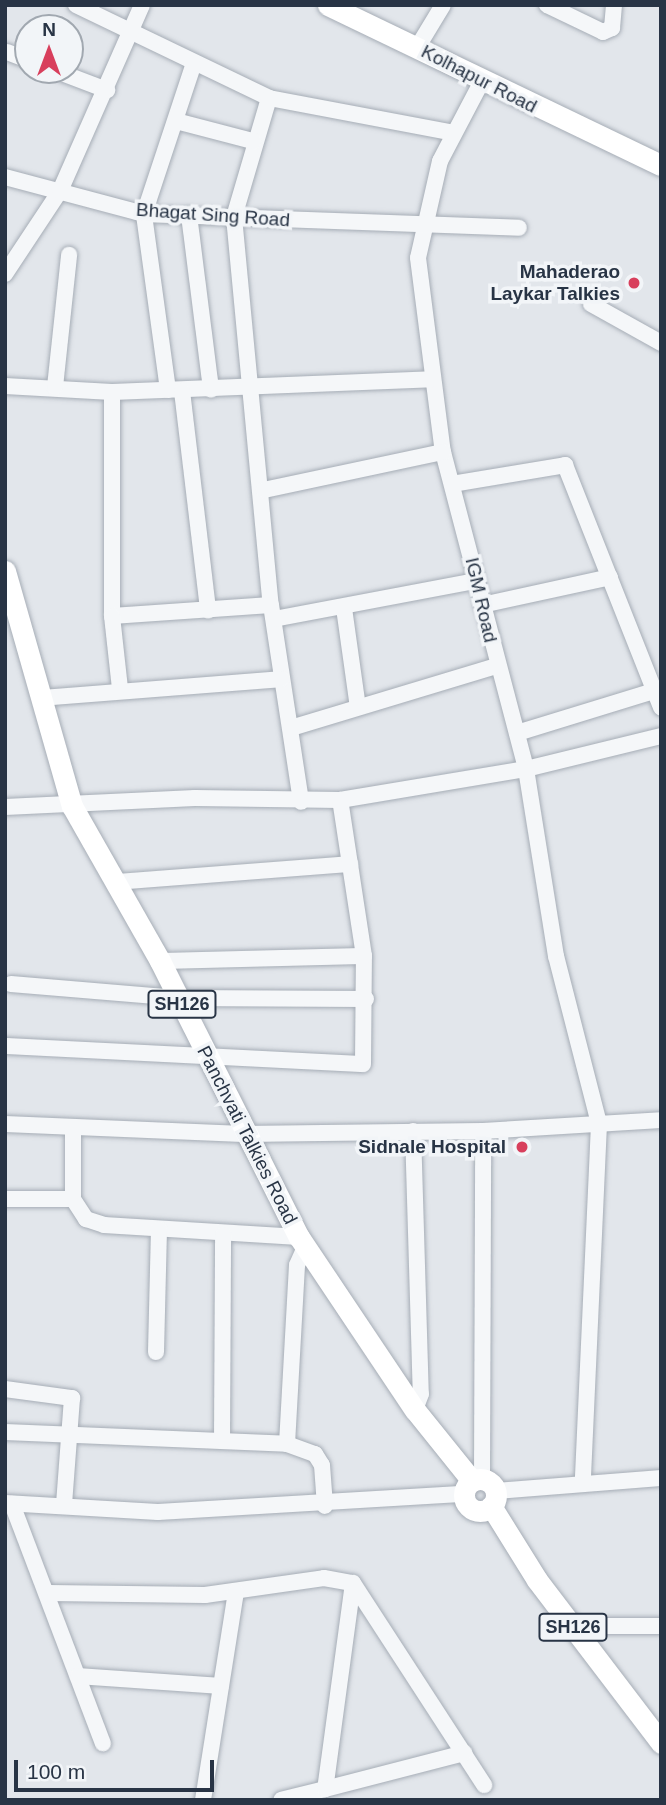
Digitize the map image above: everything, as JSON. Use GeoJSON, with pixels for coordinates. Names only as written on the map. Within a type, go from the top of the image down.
{"type":"FeatureCollection","features":[{"type":"Feature","properties":{"kind":"main road","name":"Kolhapur Road"},"geometry":{"type":"LineString","coordinates":[[328,5],[420,43],[625,141],[632,151]]}},
{"type":"Feature","properties":{"kind":"main road","name":"Kolhapur Road"},"geometry":{"type":"LineString","coordinates":[[357,5],[481,81],[661,165]]}},
{"type":"Feature","properties":{"kind":"main road","name":"Panchvati Talkies Road"},"geometry":{"type":"LineString","coordinates":[[5,571],[72,806],[160,961],[243,1134],[302,1242],[415,1410],[481,1490]]}},
{"type":"Feature","properties":{"kind":"main road","name":"SH126"},"geometry":{"type":"LineString","coordinates":[[481,1490],[573,1626],[661,1743]]}},
{"type":"Feature","properties":{"kind":"street"},"geometry":{"type":"LineString","coordinates":[[76,5],[193,66],[269,98],[454,133]]}},
{"type":"Feature","properties":{"kind":"street"},"geometry":{"type":"LineString","coordinates":[[5,274],[60,191],[107,90],[142,5]]}},
{"type":"Feature","properties":{"kind":"street"},"geometry":{"type":"LineString","coordinates":[[420,43],[443,5]]}},
{"type":"Feature","properties":{"kind":"street"},"geometry":{"type":"LineString","coordinates":[[548,5],[603,32],[612,29],[614,5]]}},
{"type":"Feature","properties":{"kind":"street"},"geometry":{"type":"LineString","coordinates":[[7,52],[14,55]]}},
{"type":"Feature","properties":{"kind":"street"},"geometry":{"type":"LineString","coordinates":[[193,66],[144,214],[175,391],[208,610]]}},
{"type":"Feature","properties":{"kind":"street"},"geometry":{"type":"LineString","coordinates":[[84,81],[107,90]]}},
{"type":"Feature","properties":{"kind":"street","name":"IGM Road"},"geometry":{"type":"LineString","coordinates":[[481,81],[440,161],[418,258],[443,452],[496,666],[526,769],[556,956],[598,1124],[583,1480]]}},
{"type":"Feature","properties":{"kind":"street"},"geometry":{"type":"LineString","coordinates":[[269,98],[253,141],[234,217],[264,490],[272,612],[301,802]]}},
{"type":"Feature","properties":{"kind":"street"},"geometry":{"type":"LineString","coordinates":[[176,121],[253,141]]}},
{"type":"Feature","properties":{"kind":"street","name":"Bhagat Sing Road"},"geometry":{"type":"LineString","coordinates":[[5,177],[144,214],[425,227],[519,228]]}},
{"type":"Feature","properties":{"kind":"street"},"geometry":{"type":"LineString","coordinates":[[189,215],[211,390]]}},
{"type":"Feature","properties":{"kind":"street"},"geometry":{"type":"LineString","coordinates":[[55,387],[69,255]]}},
{"type":"Feature","properties":{"kind":"street"},"geometry":{"type":"LineString","coordinates":[[591,304],[661,343]]}},
{"type":"Feature","properties":{"kind":"street"},"geometry":{"type":"LineString","coordinates":[[5,386],[55,387],[111,393],[432,379]]}},
{"type":"Feature","properties":{"kind":"street"},"geometry":{"type":"LineString","coordinates":[[111,393],[112,616],[121,689]]}},
{"type":"Feature","properties":{"kind":"street"},"geometry":{"type":"LineString","coordinates":[[264,490],[443,452]]}},
{"type":"Feature","properties":{"kind":"street"},"geometry":{"type":"LineString","coordinates":[[452,484],[565,465],[657,690],[661,708]]}},
{"type":"Feature","properties":{"kind":"street"},"geometry":{"type":"LineString","coordinates":[[482,605],[610,577]]}},
{"type":"Feature","properties":{"kind":"street"},"geometry":{"type":"LineString","coordinates":[[112,616],[208,610],[272,612],[344,608],[476,581]]}},
{"type":"Feature","properties":{"kind":"street"},"geometry":{"type":"LineString","coordinates":[[344,608],[358,706]]}},
{"type":"Feature","properties":{"kind":"street"},"geometry":{"type":"LineString","coordinates":[[291,727],[496,666]]}},
{"type":"Feature","properties":{"kind":"street"},"geometry":{"type":"LineString","coordinates":[[40,698],[121,689],[281,678]]}},
{"type":"Feature","properties":{"kind":"street"},"geometry":{"type":"LineString","coordinates":[[517,733],[657,690]]}},
{"type":"Feature","properties":{"kind":"street"},"geometry":{"type":"LineString","coordinates":[[5,807],[72,806],[195,798],[301,802],[340,800],[526,769],[661,736]]}},
{"type":"Feature","properties":{"kind":"street"},"geometry":{"type":"LineString","coordinates":[[5,1046],[363,1064],[366,999],[364,956],[340,800]]}},
{"type":"Feature","properties":{"kind":"street"},"geometry":{"type":"LineString","coordinates":[[116,883],[350,864]]}},
{"type":"Feature","properties":{"kind":"street"},"geometry":{"type":"LineString","coordinates":[[160,961],[364,956]]}},
{"type":"Feature","properties":{"kind":"street"},"geometry":{"type":"LineString","coordinates":[[11,984],[179,998],[366,999]]}},
{"type":"Feature","properties":{"kind":"street"},"geometry":{"type":"LineString","coordinates":[[5,1124],[243,1134],[483,1131],[661,1120]]}},
{"type":"Feature","properties":{"kind":"street"},"geometry":{"type":"LineString","coordinates":[[73,1128],[73,1199],[86,1219],[159,1229],[302,1242],[297,1265],[287,1444]]}},
{"type":"Feature","properties":{"kind":"street"},"geometry":{"type":"LineString","coordinates":[[413,1131],[421,1394],[415,1410]]}},
{"type":"Feature","properties":{"kind":"street"},"geometry":{"type":"LineString","coordinates":[[481,1490],[483,1131]]}},
{"type":"Feature","properties":{"kind":"street"},"geometry":{"type":"LineString","coordinates":[[5,1199],[73,1199]]}},
{"type":"Feature","properties":{"kind":"street"},"geometry":{"type":"LineString","coordinates":[[156,1352],[159,1229]]}},
{"type":"Feature","properties":{"kind":"street"},"geometry":{"type":"LineString","coordinates":[[222,1441],[223,1235]]}},
{"type":"Feature","properties":{"kind":"street"},"geometry":{"type":"LineString","coordinates":[[5,1389],[72,1398],[64,1504]]}},
{"type":"Feature","properties":{"kind":"street"},"geometry":{"type":"LineString","coordinates":[[5,1432],[70,1439],[287,1444],[314,1454],[322,1465],[325,1506]]}},
{"type":"Feature","properties":{"kind":"street"},"geometry":{"type":"LineString","coordinates":[[103,1744],[49,1592],[8,1504],[64,1504],[158,1512],[325,1506],[583,1480],[661,1478]]}},
{"type":"Feature","properties":{"kind":"street"},"geometry":{"type":"LineString","coordinates":[[49,1592],[236,1592],[324,1578],[353,1583],[484,1785]]}},
{"type":"Feature","properties":{"kind":"street"},"geometry":{"type":"LineString","coordinates":[[325,1789],[353,1583]]}},
{"type":"Feature","properties":{"kind":"street"},"geometry":{"type":"LineString","coordinates":[[203,1800],[236,1592]]}},
{"type":"Feature","properties":{"kind":"street"},"geometry":{"type":"LineString","coordinates":[[573,1626],[659,1626]]}},
{"type":"Feature","properties":{"kind":"street"},"geometry":{"type":"LineString","coordinates":[[78,1675],[221,1686]]}},
{"type":"Feature","properties":{"kind":"street"},"geometry":{"type":"LineString","coordinates":[[281,1800],[464,1754]]}},
{"type":"Feature","properties":{"kind":"place","name":"Mahaderao Laykar Talkies"},"geometry":{"type":"Point","coordinates":[634,283]}},
{"type":"Feature","properties":{"kind":"place","name":"Sidnale Hospital"},"geometry":{"type":"Point","coordinates":[522,1147]}}]}
